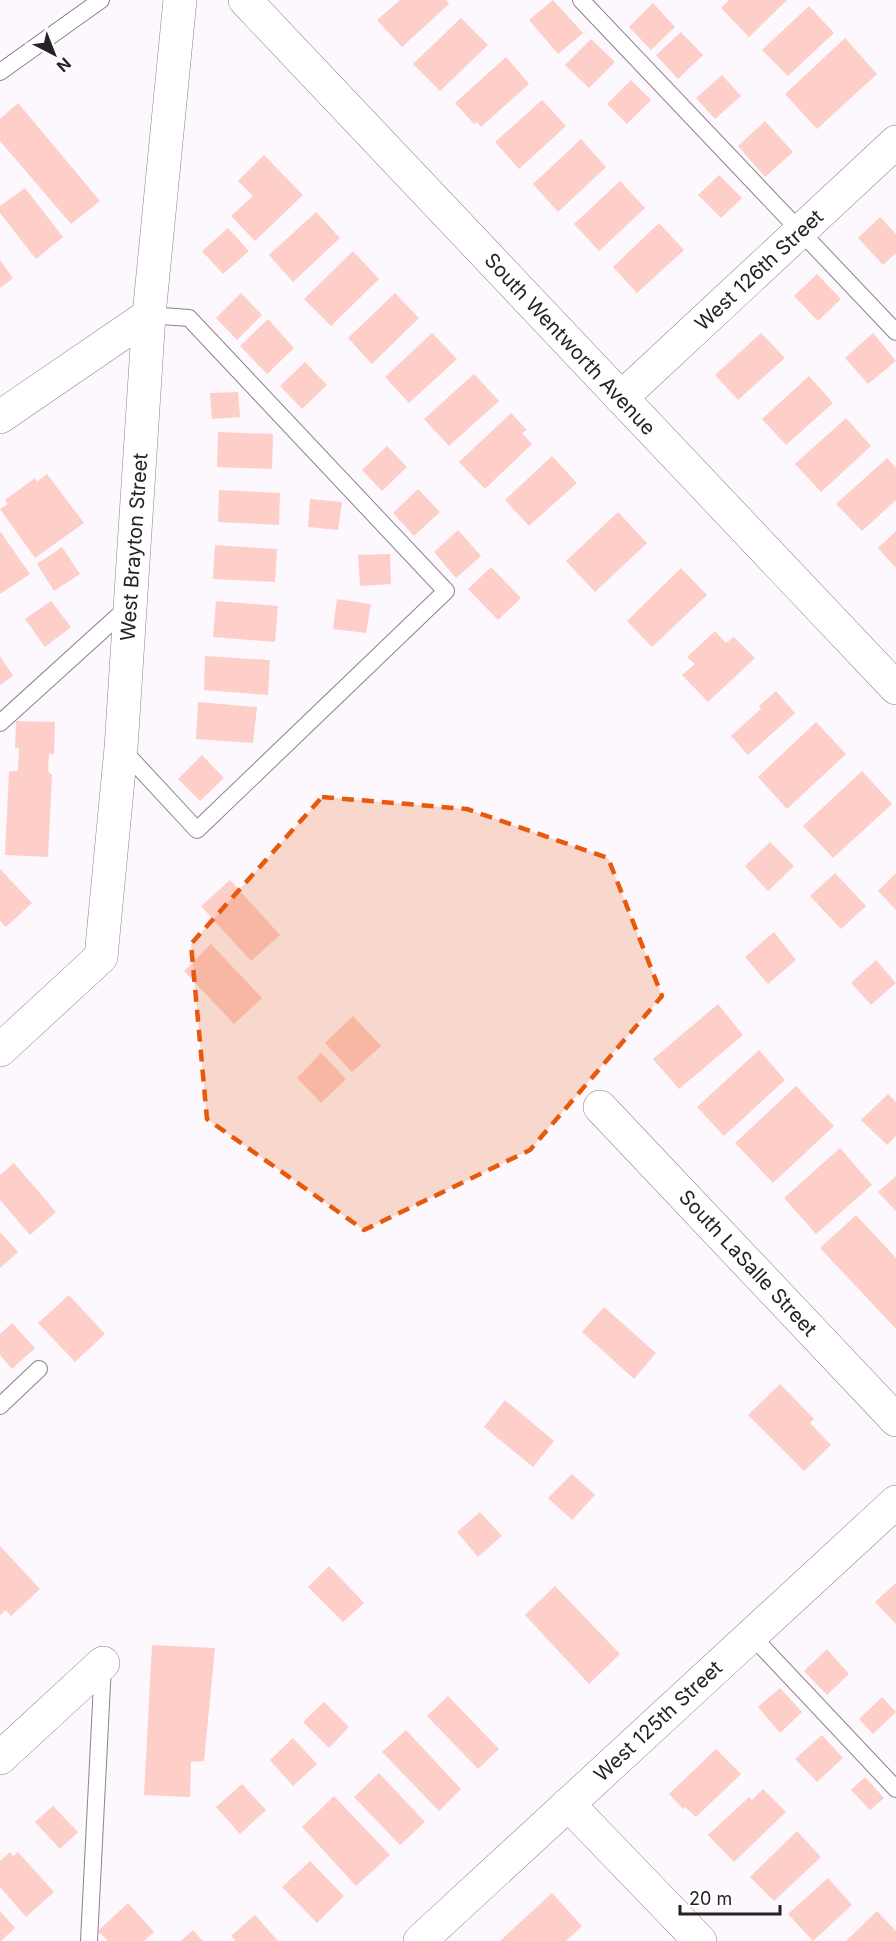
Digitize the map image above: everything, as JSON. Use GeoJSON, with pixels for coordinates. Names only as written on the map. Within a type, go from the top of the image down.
{"type":"FeatureCollection","features":[{"type":"Feature","properties":{"kind":"street","name":"West Brayton Street"},"geometry":{"type":"LineString","coordinates":[[0,1050],[101,957],[121,748],[149,315],[180,0]]}},
{"type":"Feature","properties":{"kind":"street","name":"South Wentworth Avenue"},"geometry":{"type":"LineString","coordinates":[[244,0],[896,688]]}},
{"type":"Feature","properties":{"kind":"street","name":"West 126th Street"},"geometry":{"type":"LineString","coordinates":[[621,398],[896,142]]}},
{"type":"Feature","properties":{"kind":"street"},"geometry":{"type":"LineString","coordinates":[[0,417],[149,315]]}},
{"type":"Feature","properties":{"kind":"street","name":"South LaSalle Street"},"geometry":{"type":"LineString","coordinates":[[600,1107],[896,1420]]}},
{"type":"Feature","properties":{"kind":"street","name":"West 125th Street"},"geometry":{"type":"LineString","coordinates":[[420,1941],[896,1502]]}},
{"type":"Feature","properties":{"kind":"street"},"geometry":{"type":"LineString","coordinates":[[0,1758],[103,1663]]}},
{"type":"Feature","properties":{"kind":"street"},"geometry":{"type":"LineString","coordinates":[[568,1804],[700,1941]]}},
{"type":"Feature","properties":{"kind":"lane"},"geometry":{"type":"LineString","coordinates":[[0,72],[100,0]]}},
{"type":"Feature","properties":{"kind":"lane"},"geometry":{"type":"LineString","coordinates":[[580,0],[896,332]]}},
{"type":"Feature","properties":{"kind":"lane"},"geometry":{"type":"LineString","coordinates":[[121,748],[197,830],[446,591],[189,318],[149,315]]}},
{"type":"Feature","properties":{"kind":"lane"},"geometry":{"type":"LineString","coordinates":[[0,723],[130,606]]}},
{"type":"Feature","properties":{"kind":"lane"},"geometry":{"type":"LineString","coordinates":[[0,1406],[39,1370]]}},
{"type":"Feature","properties":{"kind":"lane"},"geometry":{"type":"LineString","coordinates":[[751,1635],[896,1789]]}},
{"type":"Feature","properties":{"kind":"lane"},"geometry":{"type":"LineString","coordinates":[[89,1941],[103,1663]]}},
{"type":"Feature","properties":{"kind":"highlighted area"},"geometry":{"type":"Polygon","coordinates":[[[322,797],[467,809],[608,858],[662,996],[530,1150],[364,1230],[207,1119],[191,944],[322,797]]]}},
{"type":"Feature","properties":{"kind":"building"},"geometry":{"type":"Polygon","coordinates":[[[400,0],[446,0],[449,4],[402,47],[377,20],[400,0]]]}},
{"type":"Feature","properties":{"kind":"building"},"geometry":{"type":"Polygon","coordinates":[[[553,0],[583,33],[558,54],[529,20],[553,0]]]}},
{"type":"Feature","properties":{"kind":"building"},"geometry":{"type":"Polygon","coordinates":[[[729,0],[787,0],[749,37],[721,8],[729,0]]]}},
{"type":"Feature","properties":{"kind":"building"},"geometry":{"type":"Polygon","coordinates":[[[653,3],[675,27],[651,50],[629,27],[653,3]]]}},
{"type":"Feature","properties":{"kind":"building"},"geometry":{"type":"Polygon","coordinates":[[[809,6],[834,33],[788,76],[762,50],[809,6]]]}},
{"type":"Feature","properties":{"kind":"building"},"geometry":{"type":"Polygon","coordinates":[[[461,18],[488,45],[440,91],[413,64],[461,18]]]}},
{"type":"Feature","properties":{"kind":"building"},"geometry":{"type":"Polygon","coordinates":[[[681,32],[703,55],[678,79],[656,55],[681,32]]]}},
{"type":"Feature","properties":{"kind":"building"},"geometry":{"type":"Polygon","coordinates":[[[845,38],[877,74],[817,129],[785,94],[845,38]]]}},
{"type":"Feature","properties":{"kind":"building"},"geometry":{"type":"Polygon","coordinates":[[[591,39],[615,62],[589,88],[565,65],[591,39]]]}},
{"type":"Feature","properties":{"kind":"building"},"geometry":{"type":"Polygon","coordinates":[[[506,57],[529,84],[481,127],[477,122],[474,124],[455,103],[506,57]]]}},
{"type":"Feature","properties":{"kind":"building"},"geometry":{"type":"Polygon","coordinates":[[[722,75],[741,96],[715,119],[696,98],[722,75]]]}},
{"type":"Feature","properties":{"kind":"building"},"geometry":{"type":"Polygon","coordinates":[[[631,80],[651,100],[627,124],[607,104],[631,80]]]}},
{"type":"Feature","properties":{"kind":"building"},"geometry":{"type":"Polygon","coordinates":[[[542,100],[566,126],[519,169],[495,142],[542,100]]]}},
{"type":"Feature","properties":{"kind":"building"},"geometry":{"type":"Polygon","coordinates":[[[18,103],[100,201],[71,224],[0,141],[0,119],[18,103]]]}},
{"type":"Feature","properties":{"kind":"building"},"geometry":{"type":"Polygon","coordinates":[[[765,121],[793,152],[765,177],[738,146],[765,121]]]}},
{"type":"Feature","properties":{"kind":"building"},"geometry":{"type":"Polygon","coordinates":[[[581,139],[606,167],[558,212],[533,184],[581,139]]]}},
{"type":"Feature","properties":{"kind":"building"},"geometry":{"type":"Polygon","coordinates":[[[264,155],[303,195],[255,241],[231,216],[253,196],[238,181],[264,155]]]}},
{"type":"Feature","properties":{"kind":"building"},"geometry":{"type":"Polygon","coordinates":[[[719,175],[742,198],[721,218],[698,195],[719,175]]]}},
{"type":"Feature","properties":{"kind":"building"},"geometry":{"type":"Polygon","coordinates":[[[620,181],[645,208],[599,251],[574,224],[620,181]]]}},
{"type":"Feature","properties":{"kind":"building"},"geometry":{"type":"Polygon","coordinates":[[[25,188],[63,237],[36,259],[0,213],[0,206],[25,188]]]}},
{"type":"Feature","properties":{"kind":"building"},"geometry":{"type":"Polygon","coordinates":[[[316,212],[340,238],[293,282],[269,255],[316,212]]]}},
{"type":"Feature","properties":{"kind":"building"},"geometry":{"type":"Polygon","coordinates":[[[880,217],[896,234],[896,253],[883,265],[858,238],[880,217]]]}},
{"type":"Feature","properties":{"kind":"building"},"geometry":{"type":"Polygon","coordinates":[[[659,223],[684,250],[637,293],[613,267],[659,223]]]}},
{"type":"Feature","properties":{"kind":"building"},"geometry":{"type":"Polygon","coordinates":[[[228,228],[249,251],[223,274],[202,251],[228,228]]]}},
{"type":"Feature","properties":{"kind":"building"},"geometry":{"type":"Polygon","coordinates":[[[353,251],[379,279],[331,326],[304,299],[353,251]]]}},
{"type":"Feature","properties":{"kind":"building"},"geometry":{"type":"Polygon","coordinates":[[[0,260],[13,278],[0,288],[0,260]]]}},
{"type":"Feature","properties":{"kind":"building"},"geometry":{"type":"Polygon","coordinates":[[[817,274],[841,299],[818,321],[794,296],[817,274]]]}},
{"type":"Feature","properties":{"kind":"building"},"geometry":{"type":"Polygon","coordinates":[[[241,293],[262,315],[237,340],[216,318],[241,293]]]}},
{"type":"Feature","properties":{"kind":"building"},"geometry":{"type":"Polygon","coordinates":[[[395,293],[419,318],[372,364],[348,338],[395,293]]]}},
{"type":"Feature","properties":{"kind":"building"},"geometry":{"type":"Polygon","coordinates":[[[268,319],[294,348],[267,374],[240,346],[268,319]]]}},
{"type":"Feature","properties":{"kind":"building"},"geometry":{"type":"Polygon","coordinates":[[[432,333],[457,359],[409,403],[385,377],[432,333]]]}},
{"type":"Feature","properties":{"kind":"building"},"geometry":{"type":"Polygon","coordinates":[[[761,333],[785,358],[738,400],[715,375],[761,333]]]}},
{"type":"Feature","properties":{"kind":"building"},"geometry":{"type":"Polygon","coordinates":[[[873,333],[896,361],[868,384],[845,358],[873,333]]]}},
{"type":"Feature","properties":{"kind":"building"},"geometry":{"type":"Polygon","coordinates":[[[305,362],[327,385],[302,409],[280,386],[305,362]]]}},
{"type":"Feature","properties":{"kind":"building"},"geometry":{"type":"Polygon","coordinates":[[[474,374],[499,401],[449,446],[424,419],[474,374]]]}},
{"type":"Feature","properties":{"kind":"building"},"geometry":{"type":"Polygon","coordinates":[[[809,376],[833,403],[786,445],[762,419],[809,376]]]}},
{"type":"Feature","properties":{"kind":"building"},"geometry":{"type":"Polygon","coordinates":[[[238,392],[240,417],[212,419],[210,393],[238,392]]]}},
{"type":"Feature","properties":{"kind":"building"},"geometry":{"type":"Polygon","coordinates":[[[511,413],[527,430],[522,433],[532,444],[485,489],[459,462],[511,413]]]}},
{"type":"Feature","properties":{"kind":"building"},"geometry":{"type":"Polygon","coordinates":[[[846,418],[871,446],[821,492],[795,464],[846,418]]]}},
{"type":"Feature","properties":{"kind":"building"},"geometry":{"type":"Polygon","coordinates":[[[218,432],[273,434],[272,469],[217,467],[218,432]]]}},
{"type":"Feature","properties":{"kind":"building"},"geometry":{"type":"Polygon","coordinates":[[[387,446],[407,467],[382,491],[362,470],[387,446]]]}},
{"type":"Feature","properties":{"kind":"building"},"geometry":{"type":"Polygon","coordinates":[[[552,456],[577,483],[529,526],[505,500],[552,456]]]}},
{"type":"Feature","properties":{"kind":"building"},"geometry":{"type":"Polygon","coordinates":[[[887,458],[896,468],[896,500],[862,531],[836,504],[887,458]]]}},
{"type":"Feature","properties":{"kind":"building"},"geometry":{"type":"Polygon","coordinates":[[[47,474],[84,523],[35,558],[0,509],[8,504],[5,500],[35,478],[37,482],[47,474]]]}},
{"type":"Feature","properties":{"kind":"building"},"geometry":{"type":"Polygon","coordinates":[[[418,489],[440,512],[414,536],[393,513],[418,489]]]}},
{"type":"Feature","properties":{"kind":"building"},"geometry":{"type":"Polygon","coordinates":[[[219,490],[280,493],[279,525],[218,522],[219,490]]]}},
{"type":"Feature","properties":{"kind":"building"},"geometry":{"type":"Polygon","coordinates":[[[310,499],[342,502],[338,530],[308,527],[310,499]]]}},
{"type":"Feature","properties":{"kind":"building"},"geometry":{"type":"Polygon","coordinates":[[[618,512],[647,543],[595,592],[566,561],[618,512]]]}},
{"type":"Feature","properties":{"kind":"building"},"geometry":{"type":"Polygon","coordinates":[[[458,530],[481,556],[456,578],[434,552],[458,530]]]}},
{"type":"Feature","properties":{"kind":"building"},"geometry":{"type":"Polygon","coordinates":[[[0,531],[30,574],[0,594],[0,531]]]}},
{"type":"Feature","properties":{"kind":"building"},"geometry":{"type":"Polygon","coordinates":[[[896,531],[896,568],[878,548],[896,531]]]}},
{"type":"Feature","properties":{"kind":"building"},"geometry":{"type":"Polygon","coordinates":[[[215,545],[277,549],[275,582],[213,579],[215,545]]]}},
{"type":"Feature","properties":{"kind":"building"},"geometry":{"type":"Polygon","coordinates":[[[62,547],[80,574],[54,591],[37,564],[62,547]]]}},
{"type":"Feature","properties":{"kind":"building"},"geometry":{"type":"Polygon","coordinates":[[[390,554],[391,584],[360,586],[358,555],[390,554]]]}},
{"type":"Feature","properties":{"kind":"building"},"geometry":{"type":"Polygon","coordinates":[[[491,567],[521,598],[498,620],[468,589],[491,567]]]}},
{"type":"Feature","properties":{"kind":"building"},"geometry":{"type":"Polygon","coordinates":[[[681,568],[707,595],[652,647],[627,621],[681,568]]]}},
{"type":"Feature","properties":{"kind":"building"},"geometry":{"type":"Polygon","coordinates":[[[337,599],[371,604],[366,633],[333,629],[337,599]]]}},
{"type":"Feature","properties":{"kind":"building"},"geometry":{"type":"Polygon","coordinates":[[[51,601],[71,627],[45,647],[25,619],[51,601]]]}},
{"type":"Feature","properties":{"kind":"building"},"geometry":{"type":"Polygon","coordinates":[[[216,601],[278,606],[275,642],[213,637],[216,601]]]}},
{"type":"Feature","properties":{"kind":"building"},"geometry":{"type":"Polygon","coordinates":[[[715,631],[726,643],[734,637],[755,658],[708,702],[682,675],[695,664],[687,657],[715,631]]]}},
{"type":"Feature","properties":{"kind":"building"},"geometry":{"type":"Polygon","coordinates":[[[0,656],[13,676],[0,685],[0,656]]]}},
{"type":"Feature","properties":{"kind":"building"},"geometry":{"type":"Polygon","coordinates":[[[205,656],[270,660],[268,695],[204,690],[205,656]]]}},
{"type":"Feature","properties":{"kind":"building"},"geometry":{"type":"Polygon","coordinates":[[[776,691],[795,713],[748,755],[731,736],[761,709],[759,706],[776,691]]]}},
{"type":"Feature","properties":{"kind":"building"},"geometry":{"type":"Polygon","coordinates":[[[198,702],[257,707],[253,743],[196,739],[198,702]]]}},
{"type":"Feature","properties":{"kind":"building"},"geometry":{"type":"Polygon","coordinates":[[[16,721],[55,722],[54,754],[49,754],[48,771],[52,775],[48,857],[5,855],[9,771],[18,771],[19,748],[15,748],[16,721]]]}},
{"type":"Feature","properties":{"kind":"building"},"geometry":{"type":"Polygon","coordinates":[[[816,722],[846,754],[787,809],[758,777],[816,722]]]}},
{"type":"Feature","properties":{"kind":"building"},"geometry":{"type":"Polygon","coordinates":[[[202,755],[224,778],[200,801],[178,779],[202,755]]]}},
{"type":"Feature","properties":{"kind":"building"},"geometry":{"type":"Polygon","coordinates":[[[862,771],[892,804],[833,858],[803,826],[862,771]]]}},
{"type":"Feature","properties":{"kind":"building"},"geometry":{"type":"Polygon","coordinates":[[[770,842],[794,866],[768,891],[745,866],[770,842]]]}},
{"type":"Feature","properties":{"kind":"building"},"geometry":{"type":"Polygon","coordinates":[[[0,869],[32,903],[6,927],[0,921],[0,869]]]}},
{"type":"Feature","properties":{"kind":"building"},"geometry":{"type":"Polygon","coordinates":[[[835,873],[866,906],[841,929],[810,896],[835,873]]]}},
{"type":"Feature","properties":{"kind":"building"},"geometry":{"type":"Polygon","coordinates":[[[896,873],[896,910],[878,891],[896,873]]]}},
{"type":"Feature","properties":{"kind":"building"},"geometry":{"type":"Polygon","coordinates":[[[230,880],[280,935],[251,961],[201,906],[230,880]]]}},
{"type":"Feature","properties":{"kind":"building"},"geometry":{"type":"Polygon","coordinates":[[[774,932],[796,960],[768,984],[745,957],[774,932]]]}},
{"type":"Feature","properties":{"kind":"building"},"geometry":{"type":"Polygon","coordinates":[[[211,944],[262,998],[234,1024],[184,971],[211,944]]]}},
{"type":"Feature","properties":{"kind":"building"},"geometry":{"type":"Polygon","coordinates":[[[876,960],[896,983],[871,1005],[851,983],[876,960]]]}},
{"type":"Feature","properties":{"kind":"building"},"geometry":{"type":"Polygon","coordinates":[[[718,1004],[743,1035],[679,1089],[653,1059],[718,1004]]]}},
{"type":"Feature","properties":{"kind":"building"},"geometry":{"type":"Polygon","coordinates":[[[353,1016],[381,1046],[352,1072],[325,1043],[353,1016]]]}},
{"type":"Feature","properties":{"kind":"building"},"geometry":{"type":"Polygon","coordinates":[[[759,1050],[785,1080],[724,1136],[697,1107],[759,1050]]]}},
{"type":"Feature","properties":{"kind":"building"},"geometry":{"type":"Polygon","coordinates":[[[321,1053],[346,1079],[321,1103],[297,1078],[321,1053]]]}},
{"type":"Feature","properties":{"kind":"building"},"geometry":{"type":"Polygon","coordinates":[[[796,1086],[834,1126],[773,1183],[735,1143],[796,1086]]]}},
{"type":"Feature","properties":{"kind":"building"},"geometry":{"type":"Polygon","coordinates":[[[888,1094],[896,1102],[896,1136],[887,1145],[861,1120],[888,1094]]]}},
{"type":"Feature","properties":{"kind":"building"},"geometry":{"type":"Polygon","coordinates":[[[840,1148],[872,1185],[816,1234],[784,1198],[840,1148]]]}},
{"type":"Feature","properties":{"kind":"building"},"geometry":{"type":"Polygon","coordinates":[[[14,1163],[56,1212],[30,1235],[0,1200],[0,1175],[14,1163]]]}},
{"type":"Feature","properties":{"kind":"building"},"geometry":{"type":"Polygon","coordinates":[[[896,1176],[896,1211],[878,1192],[896,1176]]]}},
{"type":"Feature","properties":{"kind":"building"},"geometry":{"type":"Polygon","coordinates":[[[856,1215],[896,1258],[896,1329],[820,1248],[856,1215]]]}},
{"type":"Feature","properties":{"kind":"building"},"geometry":{"type":"Polygon","coordinates":[[[0,1232],[18,1252],[0,1268],[0,1232]]]}},
{"type":"Feature","properties":{"kind":"building"},"geometry":{"type":"Polygon","coordinates":[[[69,1295],[105,1334],[75,1362],[38,1323],[69,1295]]]}},
{"type":"Feature","properties":{"kind":"building"},"geometry":{"type":"Polygon","coordinates":[[[604,1307],[656,1353],[634,1379],[582,1332],[604,1307]]]}},
{"type":"Feature","properties":{"kind":"building"},"geometry":{"type":"Polygon","coordinates":[[[12,1323],[35,1348],[12,1369],[0,1355],[0,1334],[12,1323]]]}},
{"type":"Feature","properties":{"kind":"building"},"geometry":{"type":"Polygon","coordinates":[[[780,1384],[814,1419],[810,1423],[831,1445],[804,1471],[748,1415],[780,1384]]]}},
{"type":"Feature","properties":{"kind":"building"},"geometry":{"type":"Polygon","coordinates":[[[505,1400],[554,1441],[533,1467],[484,1427],[505,1400]]]}},
{"type":"Feature","properties":{"kind":"building"},"geometry":{"type":"Polygon","coordinates":[[[572,1474],[595,1495],[572,1520],[548,1498],[572,1474]]]}},
{"type":"Feature","properties":{"kind":"building"},"geometry":{"type":"Polygon","coordinates":[[[480,1512],[502,1536],[478,1557],[457,1532],[480,1512]]]}},
{"type":"Feature","properties":{"kind":"building"},"geometry":{"type":"Polygon","coordinates":[[[0,1546],[40,1589],[11,1616],[6,1610],[0,1615],[0,1546]]]}},
{"type":"Feature","properties":{"kind":"building"},"geometry":{"type":"Polygon","coordinates":[[[329,1566],[364,1603],[343,1622],[308,1587],[329,1566]]]}},
{"type":"Feature","properties":{"kind":"building"},"geometry":{"type":"Polygon","coordinates":[[[896,1583],[896,1624],[875,1602],[896,1583]]]}},
{"type":"Feature","properties":{"kind":"building"},"geometry":{"type":"Polygon","coordinates":[[[555,1586],[620,1654],[589,1684],[525,1615],[555,1586]]]}},
{"type":"Feature","properties":{"kind":"building"},"geometry":{"type":"Polygon","coordinates":[[[152,1645],[215,1648],[204,1761],[191,1762],[190,1797],[144,1795],[152,1645]]]}},
{"type":"Feature","properties":{"kind":"building"},"geometry":{"type":"Polygon","coordinates":[[[827,1649],[849,1674],[827,1695],[804,1671],[827,1649]]]}},
{"type":"Feature","properties":{"kind":"building"},"geometry":{"type":"Polygon","coordinates":[[[780,1688],[802,1712],[780,1733],[758,1707],[780,1688]]]}},
{"type":"Feature","properties":{"kind":"building"},"geometry":{"type":"Polygon","coordinates":[[[448,1696],[499,1749],[478,1769],[427,1716],[448,1696]]]}},
{"type":"Feature","properties":{"kind":"building"},"geometry":{"type":"Polygon","coordinates":[[[882,1697],[896,1712],[873,1734],[859,1719],[882,1697]]]}},
{"type":"Feature","properties":{"kind":"building"},"geometry":{"type":"Polygon","coordinates":[[[324,1702],[349,1727],[329,1748],[303,1722],[324,1702]]]}},
{"type":"Feature","properties":{"kind":"building"},"geometry":{"type":"Polygon","coordinates":[[[406,1730],[461,1789],[439,1811],[382,1752],[406,1730]]]}},
{"type":"Feature","properties":{"kind":"building"},"geometry":{"type":"Polygon","coordinates":[[[822,1735],[843,1758],[817,1782],[795,1759],[822,1735]]]}},
{"type":"Feature","properties":{"kind":"building"},"geometry":{"type":"Polygon","coordinates":[[[293,1738],[317,1764],[293,1786],[270,1760],[293,1738]]]}},
{"type":"Feature","properties":{"kind":"building"},"geometry":{"type":"Polygon","coordinates":[[[716,1749],[741,1774],[696,1817],[685,1807],[683,1809],[669,1794],[716,1749]]]}},
{"type":"Feature","properties":{"kind":"building"},"geometry":{"type":"Polygon","coordinates":[[[379,1773],[425,1822],[400,1845],[354,1797],[379,1773]]]}},
{"type":"Feature","properties":{"kind":"building"},"geometry":{"type":"Polygon","coordinates":[[[865,1777],[884,1798],[870,1810],[851,1790],[865,1777]]]}},
{"type":"Feature","properties":{"kind":"building"},"geometry":{"type":"Polygon","coordinates":[[[242,1784],[266,1810],[240,1834],[216,1807],[242,1784]]]}},
{"type":"Feature","properties":{"kind":"building"},"geometry":{"type":"Polygon","coordinates":[[[763,1789],[786,1812],[734,1862],[708,1835],[749,1797],[752,1800],[763,1789]]]}},
{"type":"Feature","properties":{"kind":"building"},"geometry":{"type":"Polygon","coordinates":[[[334,1796],[390,1855],[356,1886],[302,1827],[334,1796]]]}},
{"type":"Feature","properties":{"kind":"building"},"geometry":{"type":"Polygon","coordinates":[[[53,1806],[78,1832],[60,1849],[35,1822],[53,1806]]]}},
{"type":"Feature","properties":{"kind":"building"},"geometry":{"type":"Polygon","coordinates":[[[797,1831],[821,1857],[774,1901],[750,1877],[797,1831]]]}},
{"type":"Feature","properties":{"kind":"building"},"geometry":{"type":"Polygon","coordinates":[[[10,1852],[13,1856],[18,1852],[54,1892],[26,1917],[0,1887],[0,1861],[10,1852]]]}},
{"type":"Feature","properties":{"kind":"building"},"geometry":{"type":"Polygon","coordinates":[[[310,1861],[344,1896],[317,1923],[282,1887],[310,1861]]]}},
{"type":"Feature","properties":{"kind":"building"},"geometry":{"type":"Polygon","coordinates":[[[828,1878],[852,1905],[813,1941],[788,1914],[828,1878]]]}},
{"type":"Feature","properties":{"kind":"building"},"geometry":{"type":"Polygon","coordinates":[[[552,1893],[582,1926],[566,1941],[500,1941],[552,1893]]]}},
{"type":"Feature","properties":{"kind":"building"},"geometry":{"type":"Polygon","coordinates":[[[128,1903],[154,1932],[144,1941],[108,1941],[98,1931],[128,1903]]]}},
{"type":"Feature","properties":{"kind":"building"},"geometry":{"type":"Polygon","coordinates":[[[0,1911],[15,1928],[1,1941],[0,1941],[0,1911]]]}},
{"type":"Feature","properties":{"kind":"building"},"geometry":{"type":"Polygon","coordinates":[[[877,1911],[896,1931],[896,1941],[846,1941],[877,1911]]]}},
{"type":"Feature","properties":{"kind":"building"},"geometry":{"type":"Polygon","coordinates":[[[255,1915],[278,1941],[236,1941],[231,1936],[255,1915]]]}},
{"type":"Feature","properties":{"kind":"building"},"geometry":{"type":"Polygon","coordinates":[[[193,1930],[203,1941],[181,1941],[193,1930]]]}}]}
